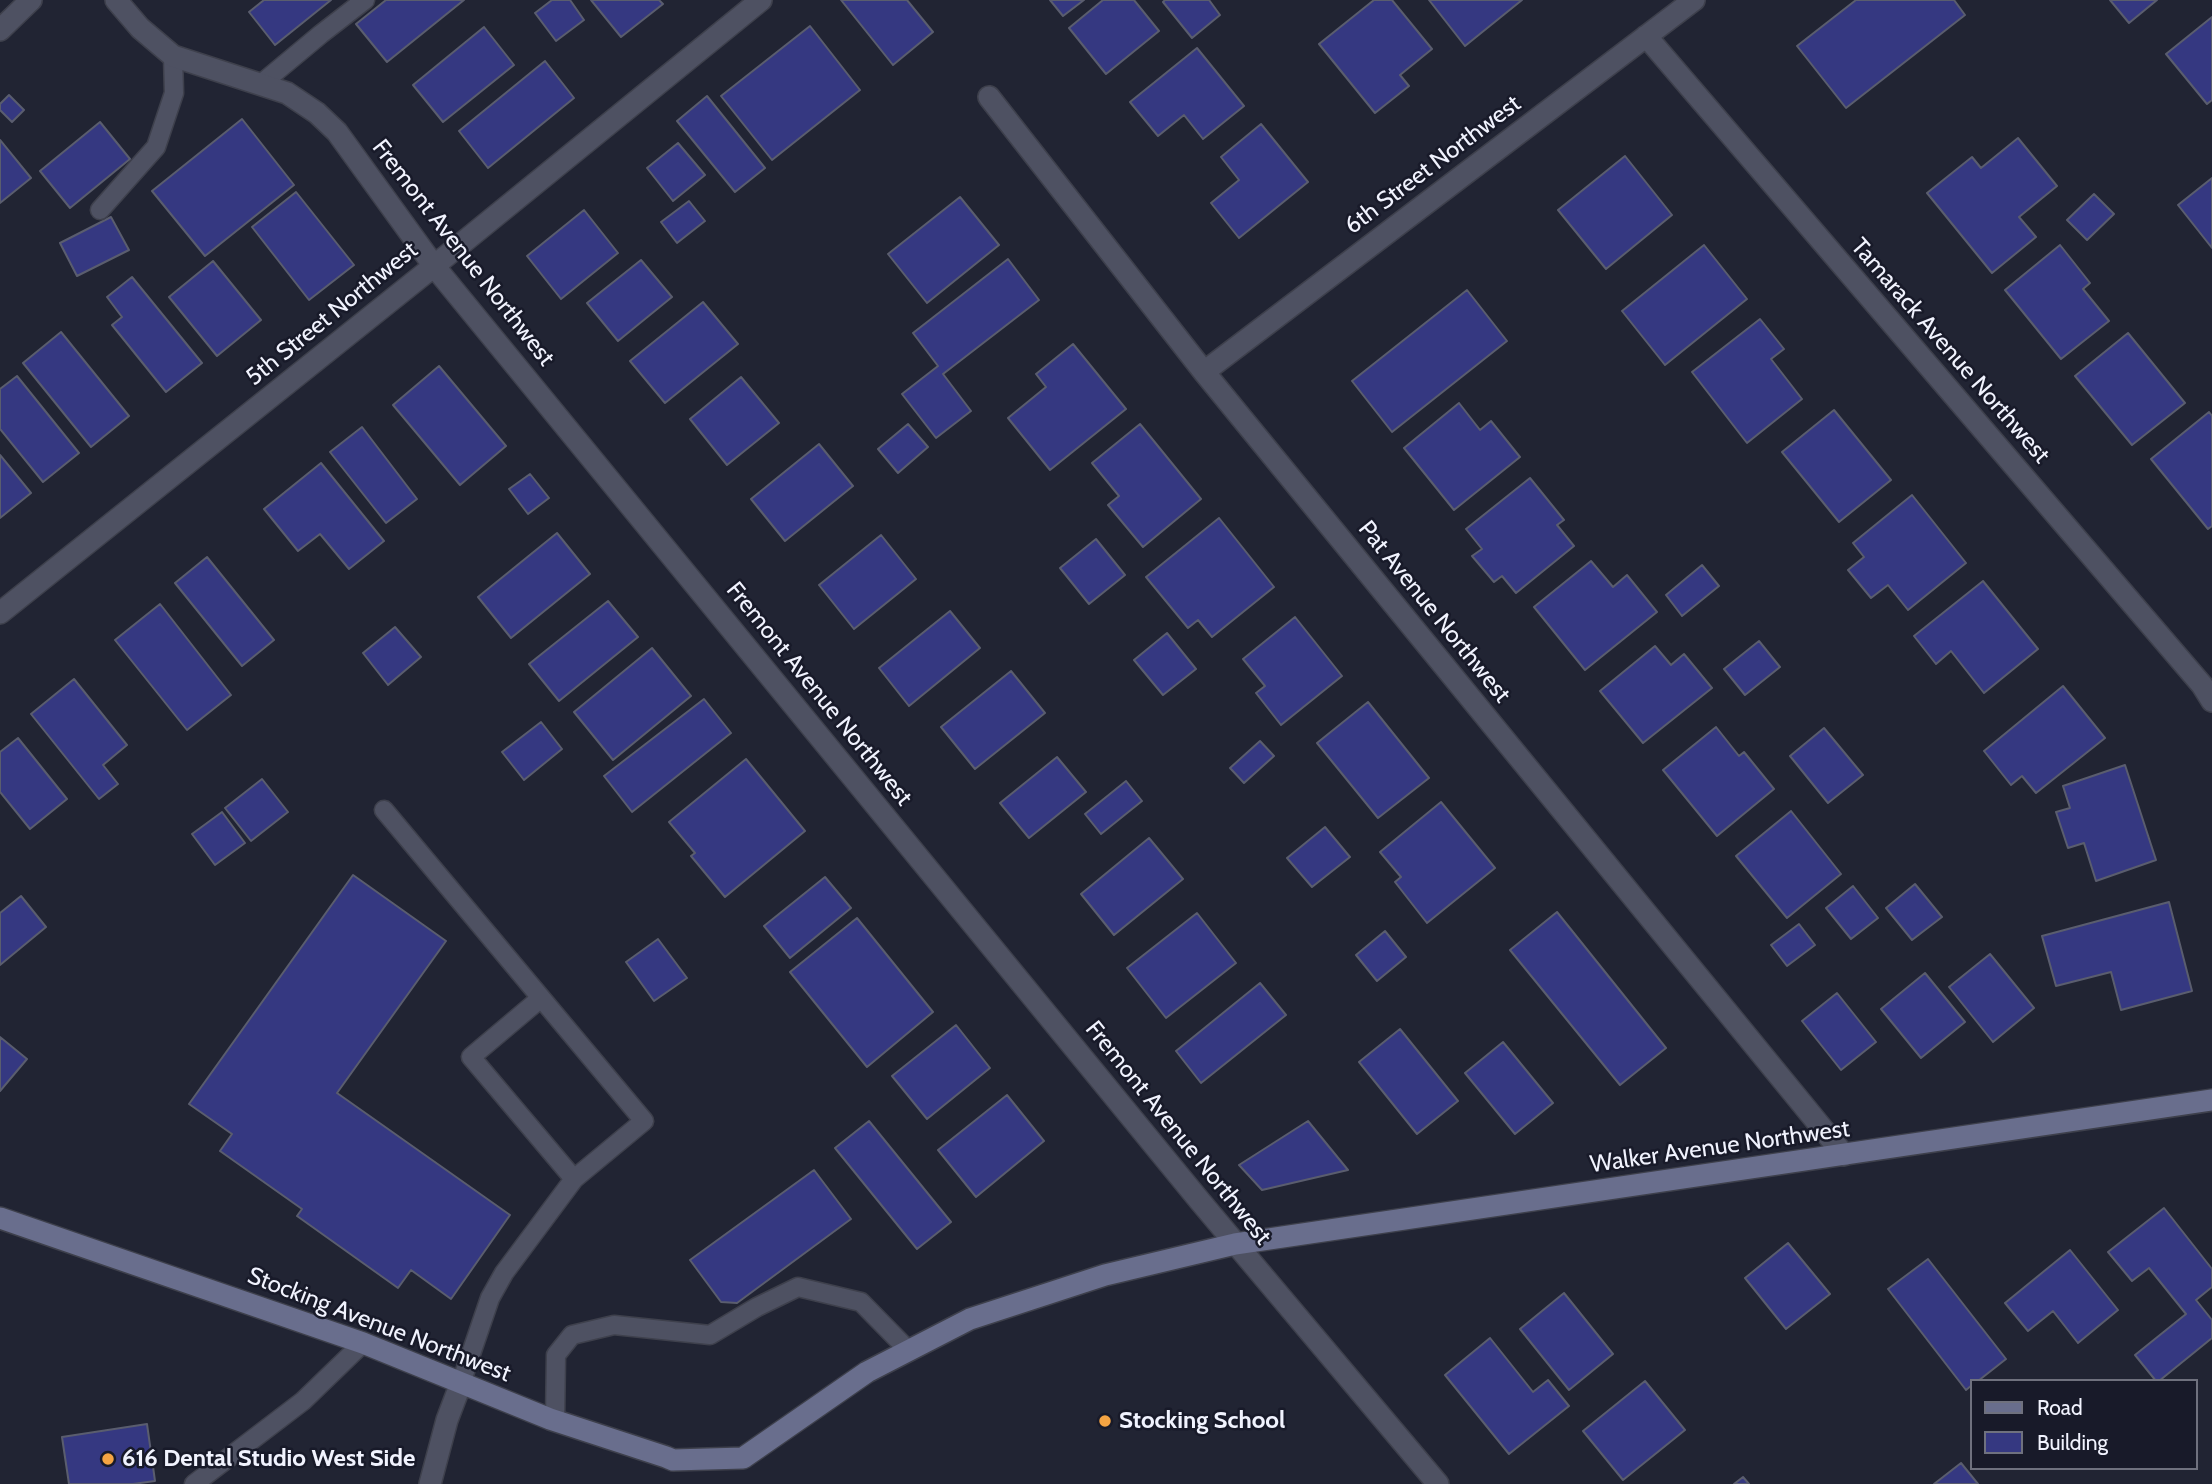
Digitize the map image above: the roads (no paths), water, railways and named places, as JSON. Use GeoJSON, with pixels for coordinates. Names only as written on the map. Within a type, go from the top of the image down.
{"type":"FeatureCollection","features":[{"type":"Feature","properties":{"kind":"main road","name":"Walker Avenue Northwest"},"geometry":{"type":"LineString","coordinates":[[743,1458],[867,1372],[970,1320],[1105,1275],[1235,1244],[2212,1100]]}},
{"type":"Feature","properties":{"kind":"main road","name":"Stocking Avenue Northwest"},"geometry":{"type":"LineString","coordinates":[[3,1223],[363,1343],[555,1420],[673,1460],[743,1458]]}},
{"type":"Feature","properties":{"kind":"street"},"geometry":{"type":"LineString","coordinates":[[0,30],[31,0]]}},
{"type":"Feature","properties":{"kind":"street","name":"Fremont Avenue Northwest"},"geometry":{"type":"LineString","coordinates":[[116,0],[140,28],[173,56],[287,93],[317,113],[337,132],[434,266],[1235,1244],[1438,1484]]}},
{"type":"Feature","properties":{"kind":"street","name":"5th Street Northwest"},"geometry":{"type":"LineString","coordinates":[[0,613],[761,0]]}},
{"type":"Feature","properties":{"kind":"street","name":"6th Street Northwest"},"geometry":{"type":"LineString","coordinates":[[1204,372],[1694,0]]}},
{"type":"Feature","properties":{"kind":"street","name":"Tamarack Avenue Northwest"},"geometry":{"type":"LineString","coordinates":[[1646,36],[2202,685],[2212,701]]}},
{"type":"Feature","properties":{"kind":"street","name":"Pat Avenue Northwest"},"geometry":{"type":"LineString","coordinates":[[989,97],[1204,372],[1844,1155]]}},
{"type":"Feature","properties":{"kind":"street"},"geometry":{"type":"LineString","coordinates":[[430,1484],[447,1420],[461,1382]]}},
{"type":"Feature","properties":{"kind":"lane"},"geometry":{"type":"LineString","coordinates":[[261,85],[365,0]]}},
{"type":"Feature","properties":{"kind":"lane"},"geometry":{"type":"LineString","coordinates":[[100,210],[156,147],[174,93],[173,56]]}},
{"type":"Feature","properties":{"kind":"lane"},"geometry":{"type":"LineString","coordinates":[[384,810],[644,1121],[574,1179],[504,1273],[490,1298],[461,1382]]}},
{"type":"Feature","properties":{"kind":"lane"},"geometry":{"type":"LineString","coordinates":[[541,998],[471,1057],[574,1179]]}},
{"type":"Feature","properties":{"kind":"lane"},"geometry":{"type":"LineString","coordinates":[[555,1420],[556,1355],[572,1335],[614,1325],[710,1335],[797,1287],[861,1302],[909,1351]]}},
{"type":"Feature","properties":{"kind":"lane"},"geometry":{"type":"LineString","coordinates":[[194,1484],[303,1401],[363,1343]]}},
{"type":"Feature","properties":{"kind":"place","name":"Stocking School"},"geometry":{"type":"Point","coordinates":[1105,1421]}},
{"type":"Feature","properties":{"kind":"place","name":"616 Dental Studio West Side"},"geometry":{"type":"Point","coordinates":[108,1459]}}]}
